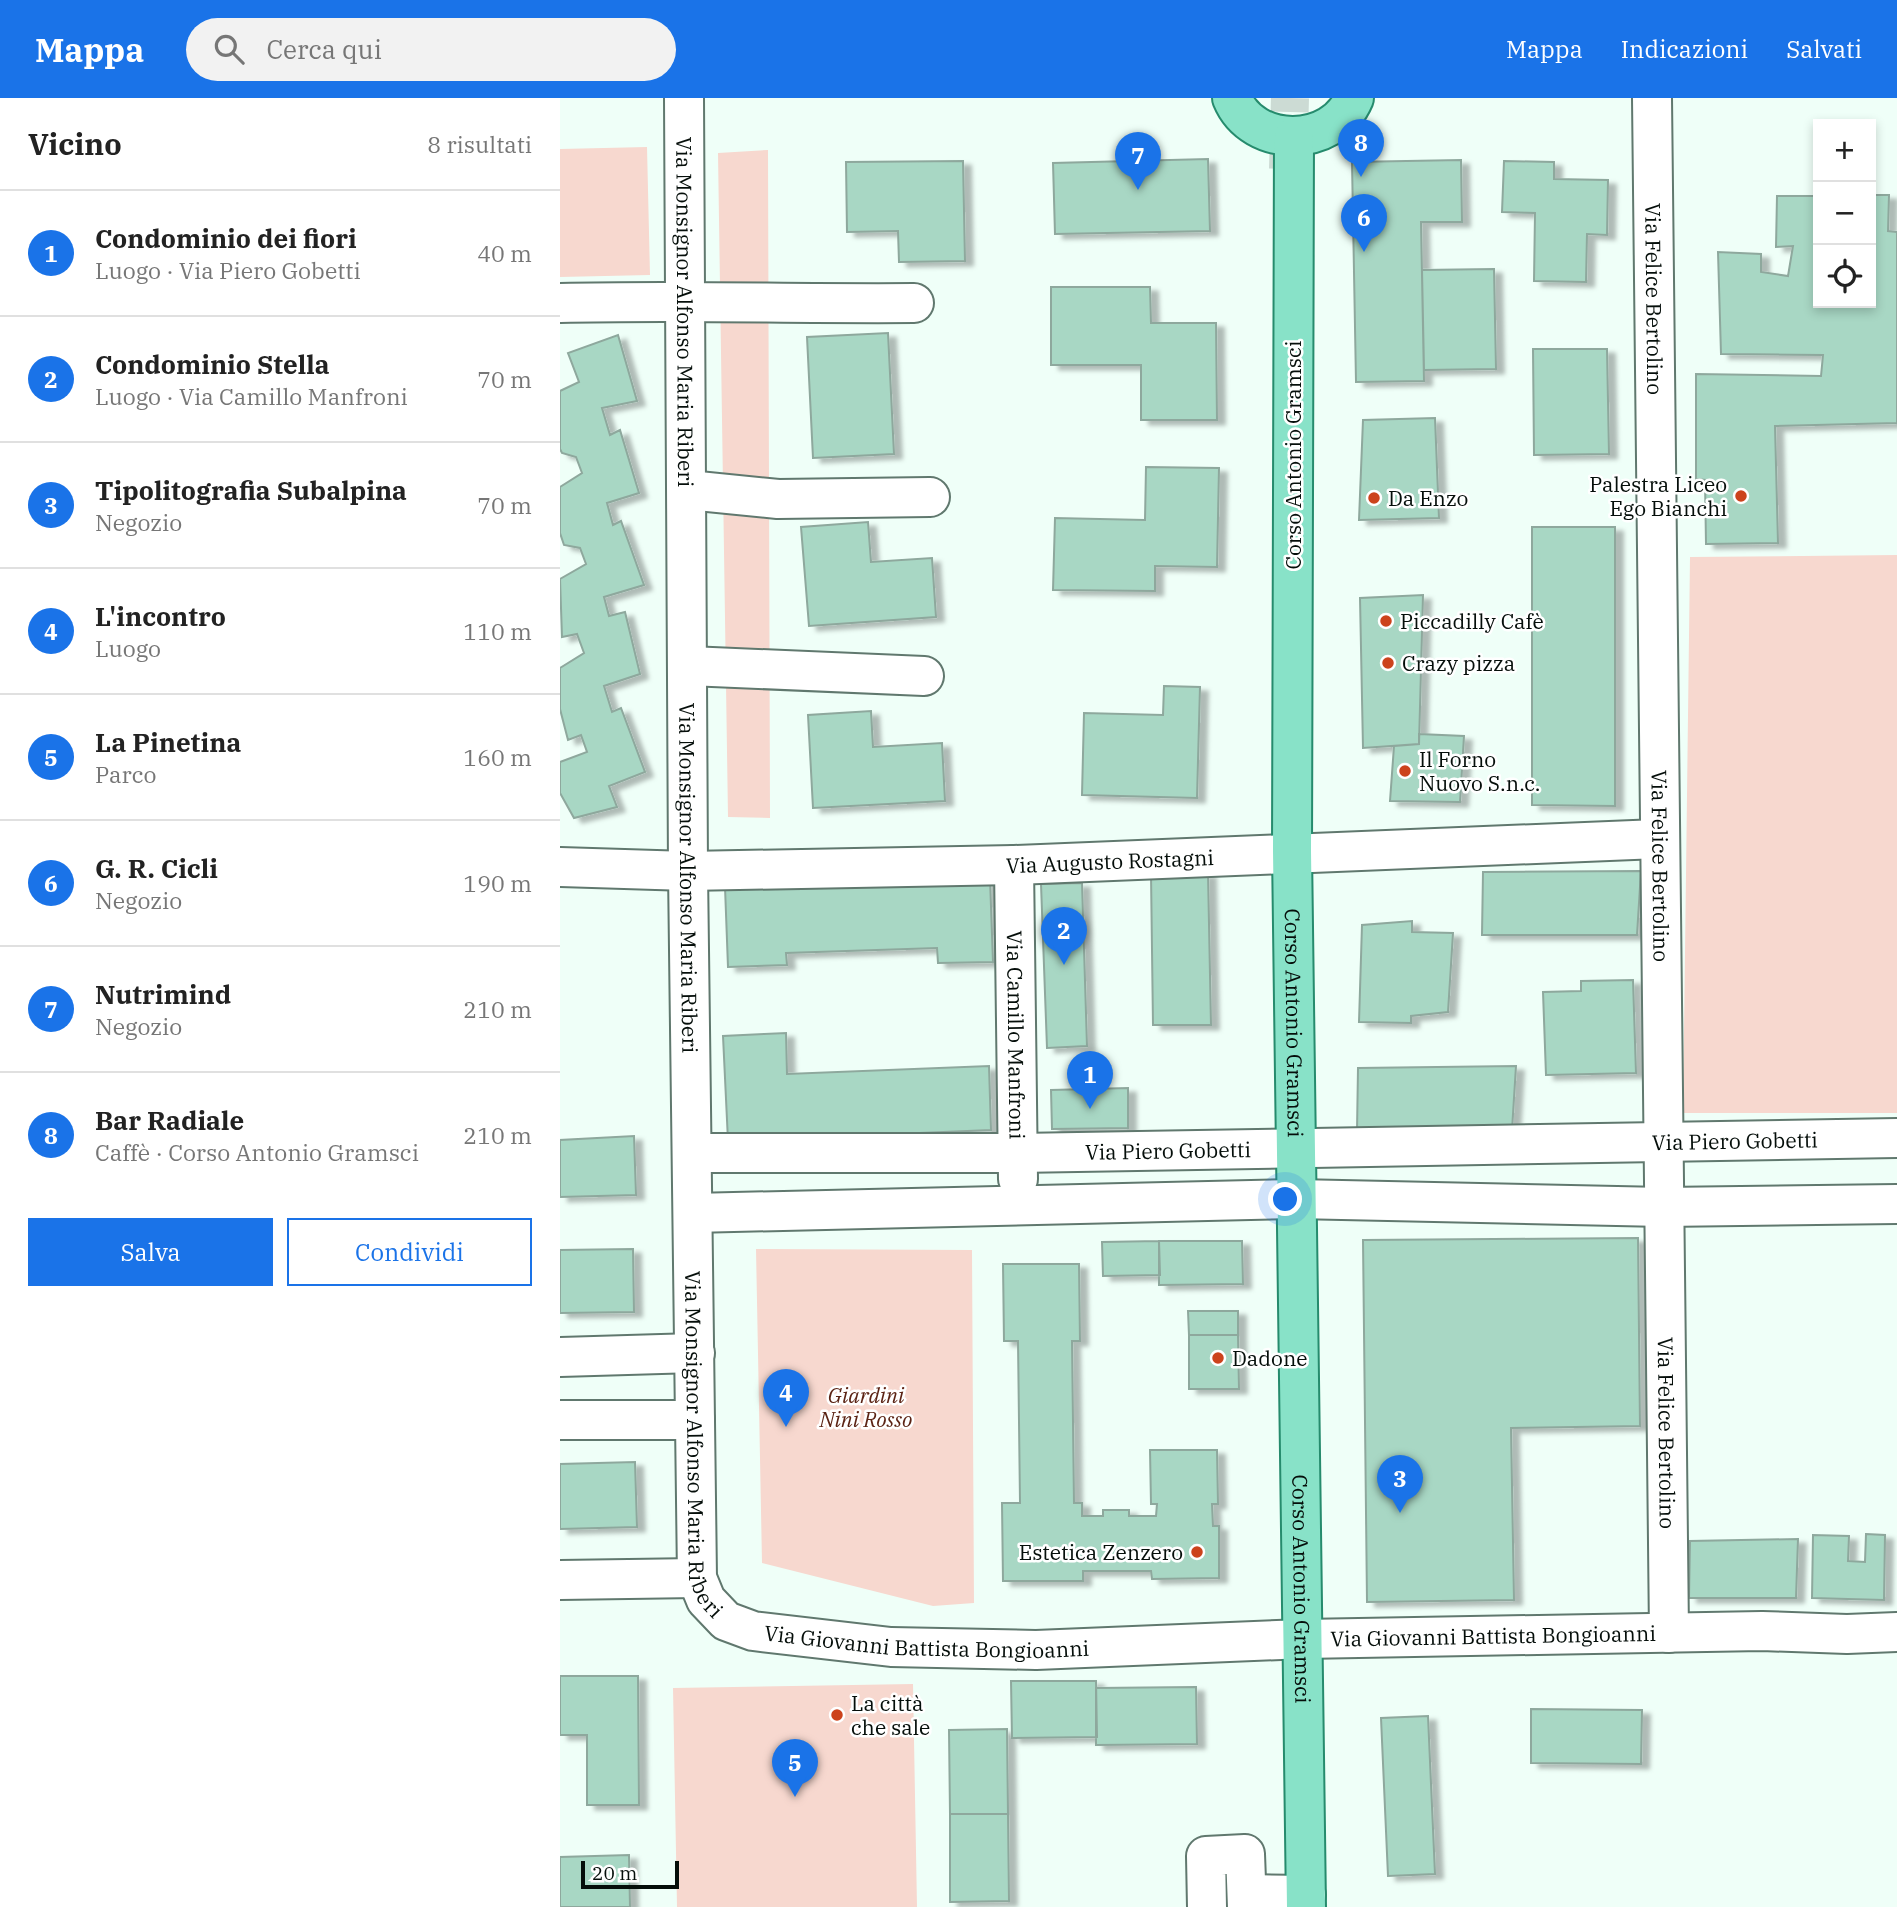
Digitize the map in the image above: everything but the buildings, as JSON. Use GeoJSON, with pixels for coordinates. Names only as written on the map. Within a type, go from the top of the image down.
{"type":"FeatureCollection","features":[{"type":"Feature","properties":{"kind":"main road"},"geometry":{"type":"LineString","coordinates":[[1223,100],[1259,128],[1294,137],[1327,128],[1340,118],[1354,98]]}},
{"type":"Feature","properties":{"kind":"main road","name":"Corso Antonio Gramsci"},"geometry":{"type":"LineString","coordinates":[[1294,137],[1292,851],[1306,1901]]}},
{"type":"Feature","properties":{"kind":"street","name":"Via Monsignor Alfonso Maria Riberi"},"geometry":{"type":"LineString","coordinates":[[684,98],[688,871],[697,1578],[706,1600],[726,1621],[753,1631]]}},
{"type":"Feature","properties":{"kind":"street","name":"Via Felice Bertolino"},"geometry":{"type":"LineString","coordinates":[[1652,98],[1658,839],[1669,1633]]}},
{"type":"Feature","properties":{"kind":"street"},"geometry":{"type":"LineString","coordinates":[[560,303],[686,300],[777,305],[914,303]]}},
{"type":"Feature","properties":{"kind":"street"},"geometry":{"type":"LineString","coordinates":[[688,490],[778,499],[930,497]]}},
{"type":"Feature","properties":{"kind":"street"},"geometry":{"type":"LineString","coordinates":[[689,666],[924,676]]}},
{"type":"Feature","properties":{"kind":"street","name":"Via Augusto Rostagni"},"geometry":{"type":"LineString","coordinates":[[560,867],[688,871],[1014,865],[1292,851],[1658,839]]}},
{"type":"Feature","properties":{"kind":"street","name":"Via Camillo Manfroni"},"geometry":{"type":"LineString","coordinates":[[1014,865],[1019,1205]]}},
{"type":"Feature","properties":{"kind":"street","name":"Via Piero Gobetti"},"geometry":{"type":"LineString","coordinates":[[692,1153],[1018,1153],[1897,1138]]}},
{"type":"Feature","properties":{"kind":"street"},"geometry":{"type":"LineString","coordinates":[[693,1213],[1296,1199],[1663,1208],[1897,1204]]}},
{"type":"Feature","properties":{"kind":"street"},"geometry":{"type":"LineString","coordinates":[[560,1357],[695,1353]]}},
{"type":"Feature","properties":{"kind":"street"},"geometry":{"type":"LineString","coordinates":[[560,1420],[695,1420]]}},
{"type":"Feature","properties":{"kind":"street"},"geometry":{"type":"LineString","coordinates":[[560,1580],[697,1578]]}},
{"type":"Feature","properties":{"kind":"street","name":"Via Giovanni Battista Bongioanni"},"geometry":{"type":"LineString","coordinates":[[753,1631],[891,1647],[1023,1650],[1303,1639],[1897,1632]]}},
{"type":"Feature","properties":{"kind":"street"},"geometry":{"type":"LineString","coordinates":[[1208,1907],[1206,1856],[1245,1854],[1247,1900],[1306,1901]]}},
{"type":"Feature","properties":{"kind":"green space"},"geometry":{"type":"Polygon","coordinates":[[[647,147],[650,275],[560,277],[560,149],[647,147]]]}},
{"type":"Feature","properties":{"kind":"green space"},"geometry":{"type":"Polygon","coordinates":[[[768,150],[770,818],[728,817],[718,153],[768,150]]]}},
{"type":"Feature","properties":{"kind":"green space"},"geometry":{"type":"Polygon","coordinates":[[[1897,555],[1897,1113],[1683,1113],[1690,557],[1897,555]]]}},
{"type":"Feature","properties":{"kind":"green space","name":"Giardini Nini Rosso"},"geometry":{"type":"Polygon","coordinates":[[[756,1249],[972,1250],[974,1603],[933,1606],[762,1563],[756,1249]]]}},
{"type":"Feature","properties":{"kind":"green space"},"geometry":{"type":"Polygon","coordinates":[[[913,1684],[917,1907],[677,1907],[673,1688],[913,1684]]]}},
{"type":"Feature","properties":{"kind":"tunnel"},"geometry":{"type":"LineString","coordinates":[[1288,169],[1290,98]]}},
{"type":"Feature","properties":{"kind":"place","name":"Bar Radiale"},"geometry":{"type":"Point","coordinates":[1361,177]}},
{"type":"Feature","properties":{"kind":"place","name":"Nutrimind"},"geometry":{"type":"Point","coordinates":[1138,190]}},
{"type":"Feature","properties":{"kind":"place","name":"G. R. Cicli"},"geometry":{"type":"Point","coordinates":[1364,252]}},
{"type":"Feature","properties":{"kind":"place","name":"Palestra Liceo Ego Bianchi"},"geometry":{"type":"Point","coordinates":[1741,496]}},
{"type":"Feature","properties":{"kind":"place","name":"Da Enzo"},"geometry":{"type":"Point","coordinates":[1374,498]}},
{"type":"Feature","properties":{"kind":"place","name":"Piccadilly Cafè"},"geometry":{"type":"Point","coordinates":[1386,621]}},
{"type":"Feature","properties":{"kind":"place","name":"Crazy pizza"},"geometry":{"type":"Point","coordinates":[1388,663]}},
{"type":"Feature","properties":{"kind":"place","name":"Il Forno Nuovo S.n.c."},"geometry":{"type":"Point","coordinates":[1405,771]}},
{"type":"Feature","properties":{"kind":"place","name":"Condominio Stella"},"geometry":{"type":"Point","coordinates":[1064,965]}},
{"type":"Feature","properties":{"kind":"place","name":"Condominio dei fiori"},"geometry":{"type":"Point","coordinates":[1090,1109]}},
{"type":"Feature","properties":{"kind":"place","name":"Dadone"},"geometry":{"type":"Point","coordinates":[1218,1358]}},
{"type":"Feature","properties":{"kind":"place","name":"L'incontro"},"geometry":{"type":"Point","coordinates":[786,1427]}},
{"type":"Feature","properties":{"kind":"place","name":"Tipolitografia Subalpina"},"geometry":{"type":"Point","coordinates":[1400,1513]}},
{"type":"Feature","properties":{"kind":"place","name":"Estetica Zenzero"},"geometry":{"type":"Point","coordinates":[1197,1552]}},
{"type":"Feature","properties":{"kind":"place","name":"La città che sale"},"geometry":{"type":"Point","coordinates":[837,1715]}},
{"type":"Feature","properties":{"kind":"place","name":"La Pinetina"},"geometry":{"type":"Point","coordinates":[795,1797]}}]}
